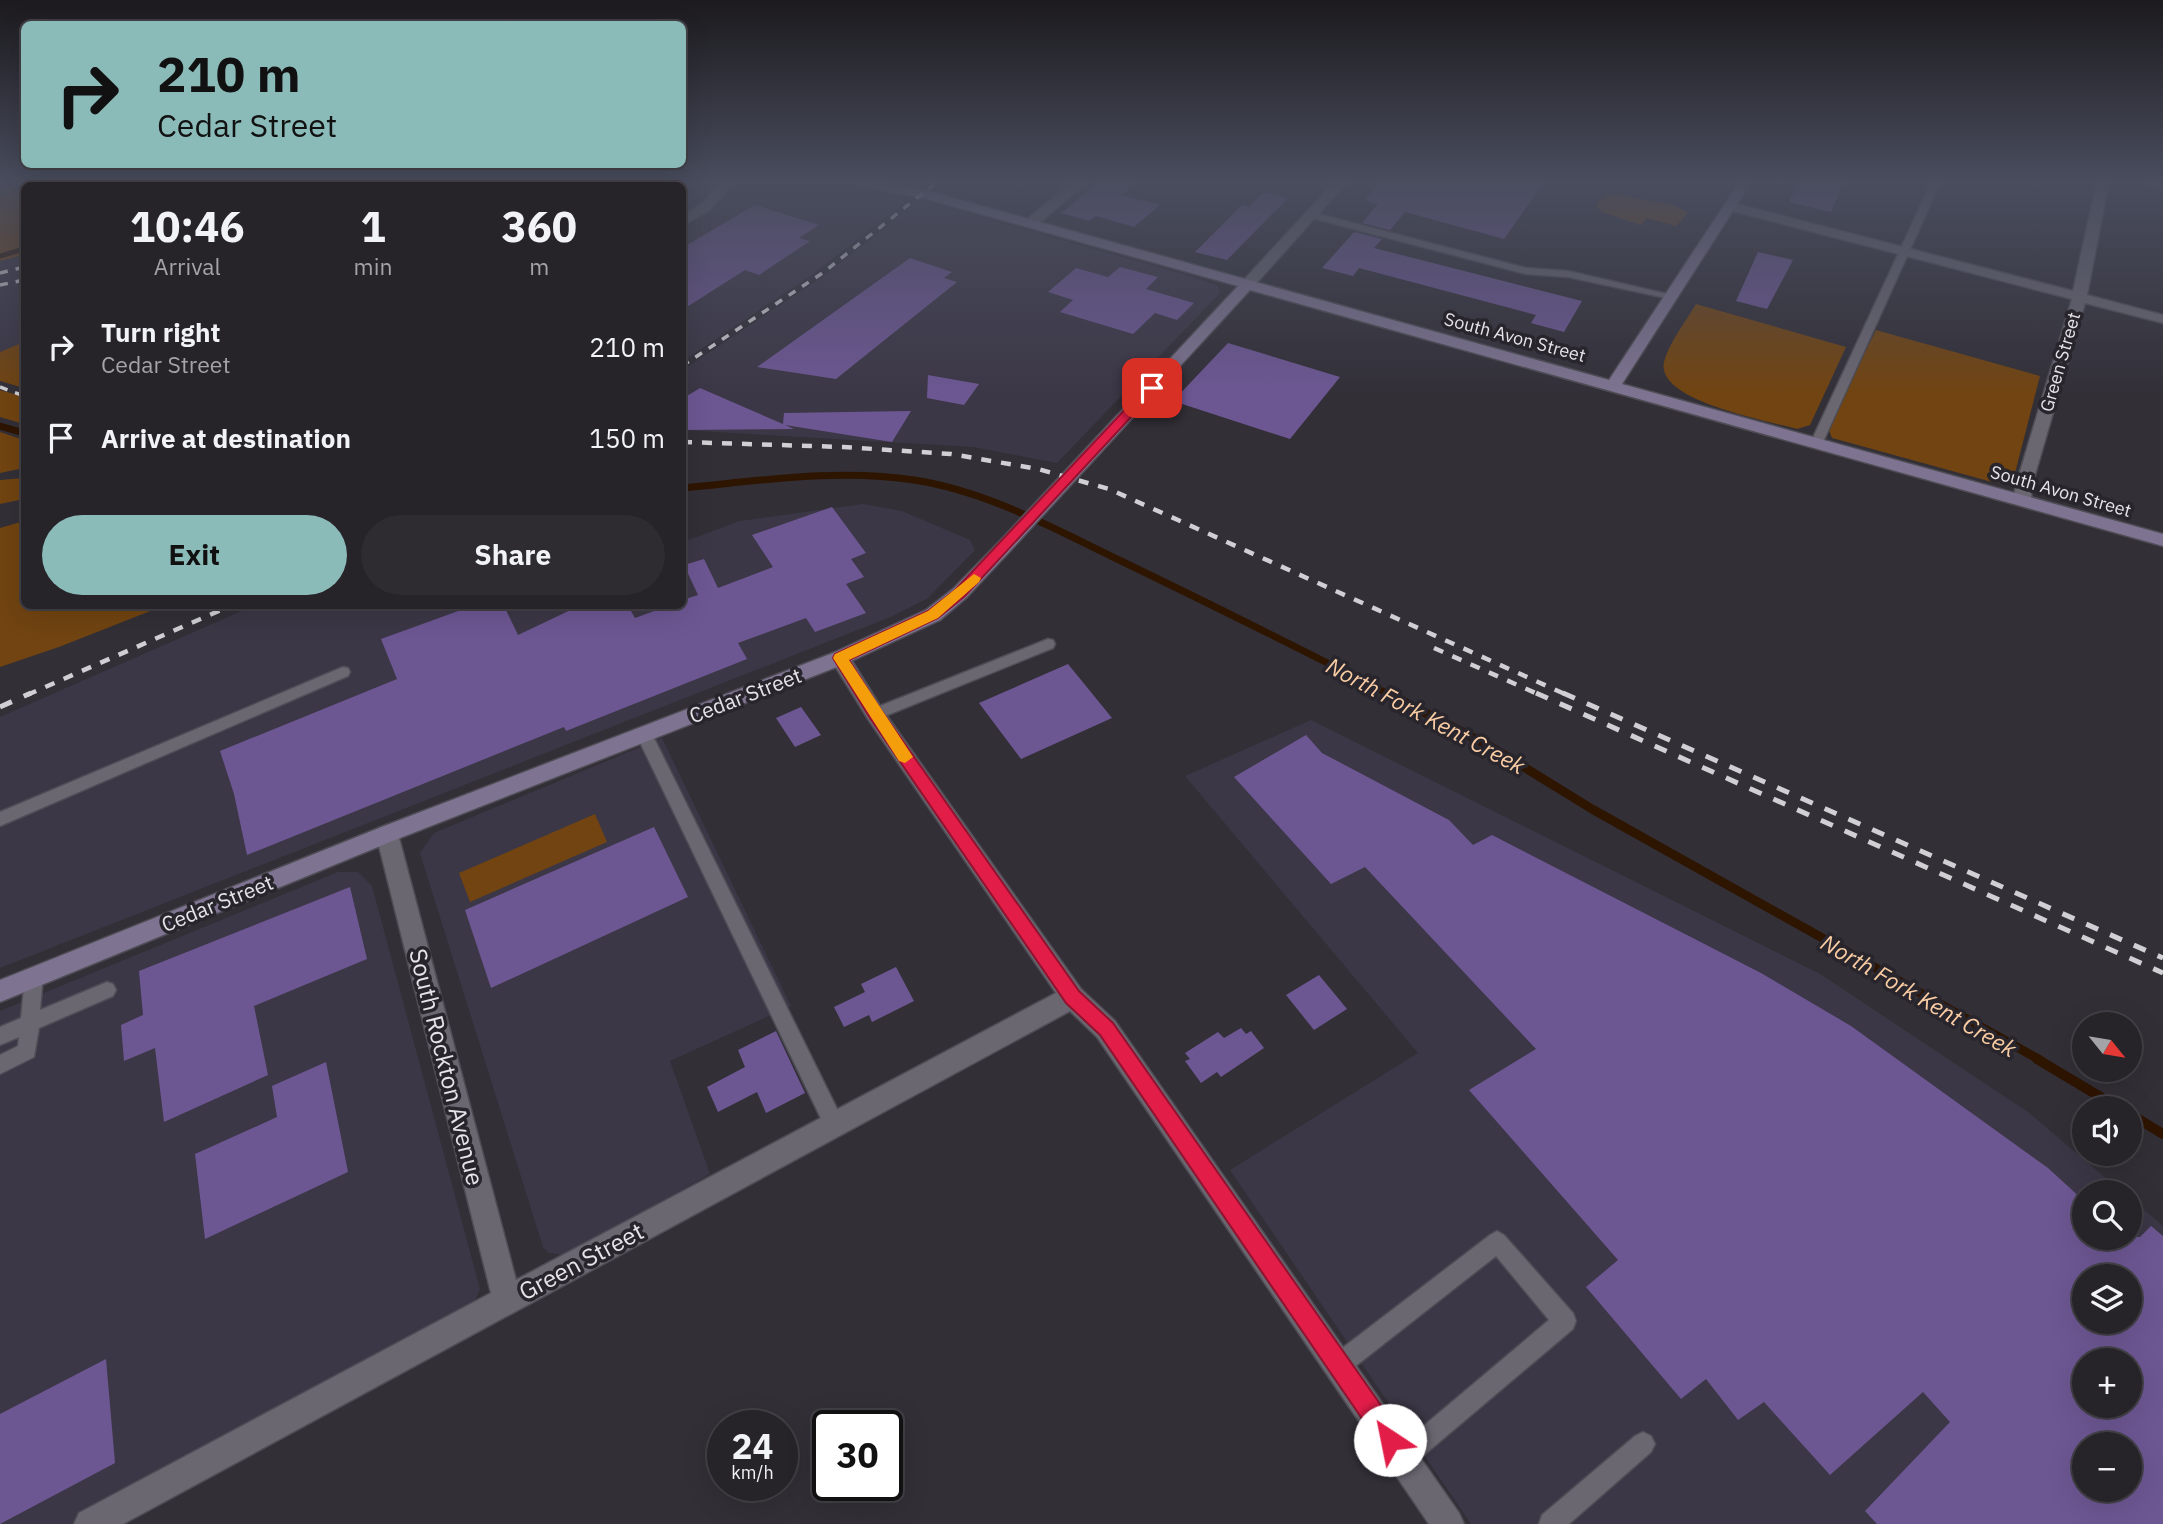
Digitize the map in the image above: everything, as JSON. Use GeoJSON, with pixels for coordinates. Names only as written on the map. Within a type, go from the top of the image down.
{"type":"FeatureCollection","features":[{"type":"Feature","properties":{"kind":"street","name":"South Avon Street"},"geometry":{"type":"LineString","coordinates":[[1132,252],[1614,384],[2163,540]]}},
{"type":"Feature","properties":{"kind":"street","name":"Cedar Street"},"geometry":{"type":"LineString","coordinates":[[0,991],[387,834],[840,658],[933,615],[960,593],[1005,546],[1277,252]]}},
{"type":"Feature","properties":{"kind":"street"},"geometry":{"type":"LineString","coordinates":[[1614,384],[1699,252]]}},
{"type":"Feature","properties":{"kind":"street"},"geometry":{"type":"LineString","coordinates":[[1905,252],[2163,319]]}},
{"type":"Feature","properties":{"kind":"street","name":"Green Street"},"geometry":{"type":"LineString","coordinates":[[2022,501],[2024,485],[2079,298],[2089,252]]}},
{"type":"Feature","properties":{"kind":"street"},"geometry":{"type":"LineString","coordinates":[[840,658],[875,714],[1072,997],[1106,1029],[1448,1524]]}},
{"type":"Feature","properties":{"kind":"street","name":"South Rockton Avenue"},"geometry":{"type":"LineString","coordinates":[[387,834],[507,1300]]}},
{"type":"Feature","properties":{"kind":"street","name":"Green Street"},"geometry":{"type":"LineString","coordinates":[[90,1524],[1072,997]]}},
{"type":"Feature","properties":{"kind":"lane"},"geometry":{"type":"LineString","coordinates":[[1454,252],[1526,271],[1568,274],[1671,296]]}},
{"type":"Feature","properties":{"kind":"lane"},"geometry":{"type":"LineString","coordinates":[[1817,442],[1905,252]]}},
{"type":"Feature","properties":{"kind":"lane"},"geometry":{"type":"LineString","coordinates":[[875,714],[1048,644]]}},
{"type":"Feature","properties":{"kind":"lane"},"geometry":{"type":"LineString","coordinates":[[0,819],[343,672]]}},
{"type":"Feature","properties":{"kind":"lane"},"geometry":{"type":"LineString","coordinates":[[644,734],[835,1126]]}},
{"type":"Feature","properties":{"kind":"lane"},"geometry":{"type":"LineString","coordinates":[[0,1065],[27,1051],[34,977]]}},
{"type":"Feature","properties":{"kind":"lane"},"geometry":{"type":"LineString","coordinates":[[0,1036],[107,990]]}},
{"type":"Feature","properties":{"kind":"lane"},"geometry":{"type":"LineString","coordinates":[[1340,1364],[1497,1242],[1565,1321],[1403,1458]]}},
{"type":"Feature","properties":{"kind":"lane"},"geometry":{"type":"LineString","coordinates":[[1552,1524],[1643,1444]]}},
{"type":"Feature","properties":{"kind":"shaded area"},"geometry":{"type":"Polygon","coordinates":[[[0,252],[21,252],[21,256],[0,261],[0,252]]]}},
{"type":"Feature","properties":{"kind":"shaded area"},"geometry":{"type":"Polygon","coordinates":[[[686,252],[841,252],[812,275],[686,359],[686,252]]]}},
{"type":"Feature","properties":{"kind":"shaded area"},"geometry":{"type":"Polygon","coordinates":[[[854,252],[1105,252],[1218,286],[1220,293],[1057,463],[973,447],[686,430],[686,368],[821,278],[854,252]]]}},
{"type":"Feature","properties":{"kind":"shaded area"},"geometry":{"type":"Polygon","coordinates":[[[21,256],[21,343],[0,352],[0,261],[21,256]]]}},
{"type":"Feature","properties":{"kind":"shaded area"},"geometry":{"type":"Polygon","coordinates":[[[1696,304],[1846,347],[1810,425],[1797,429],[1740,415],[1695,398],[1677,388],[1666,376],[1664,362],[1696,304]]]}},
{"type":"Feature","properties":{"kind":"shaded area"},"geometry":{"type":"Polygon","coordinates":[[[1876,330],[2040,376],[2015,473],[2011,478],[2003,482],[1992,482],[1832,438],[1828,428],[1876,330]]]}},
{"type":"Feature","properties":{"kind":"shaded area"},"geometry":{"type":"Polygon","coordinates":[[[21,343],[21,387],[0,381],[0,352],[21,343]]]}},
{"type":"Feature","properties":{"kind":"shaded area"},"geometry":{"type":"Polygon","coordinates":[[[0,390],[21,396],[21,423],[0,417],[0,390]]]}},
{"type":"Feature","properties":{"kind":"shaded area"},"geometry":{"type":"Polygon","coordinates":[[[0,432],[21,439],[21,469],[0,473],[0,432]]]}},
{"type":"Feature","properties":{"kind":"shaded area"},"geometry":{"type":"Polygon","coordinates":[[[21,478],[21,500],[0,504],[0,480],[21,478]]]}},
{"type":"Feature","properties":{"kind":"shaded area"},"geometry":{"type":"Polygon","coordinates":[[[863,504],[902,511],[970,540],[975,550],[928,598],[893,616],[0,968],[0,717],[246,609],[686,609],[686,541],[740,521],[863,504]]]}},
{"type":"Feature","properties":{"kind":"shaded area"},"geometry":{"type":"Polygon","coordinates":[[[21,522],[21,609],[155,609],[0,667],[0,528],[21,522]]]}},
{"type":"Feature","properties":{"kind":"shaded area"},"geometry":{"type":"Polygon","coordinates":[[[1311,720],[1820,974],[2028,1112],[2072,1149],[2072,1166],[2091,1166],[2108,1180],[2072,1180],[2072,1250],[2142,1250],[2142,1208],[2163,1226],[2163,1524],[1471,1524],[1230,1170],[1418,1053],[1185,776],[1311,720]]]}},
{"type":"Feature","properties":{"kind":"shaded area"},"geometry":{"type":"Polygon","coordinates":[[[662,738],[791,1006],[670,1061],[710,1174],[565,1255],[549,1253],[543,1247],[420,853],[434,833],[662,738]]]}},
{"type":"Feature","properties":{"kind":"shaded area"},"geometry":{"type":"Polygon","coordinates":[[[595,814],[607,842],[470,902],[459,873],[595,814]]]}},
{"type":"Feature","properties":{"kind":"shaded area"},"geometry":{"type":"Polygon","coordinates":[[[338,872],[358,872],[372,886],[480,1289],[471,1310],[73,1524],[0,1524],[0,1011],[338,872]]]}},
{"type":"Feature","properties":{"kind":"building"},"geometry":{"type":"Polygon","coordinates":[[[686,252],[793,252],[759,275],[745,270],[686,307],[686,252]]]}},
{"type":"Feature","properties":{"kind":"building"},"geometry":{"type":"Polygon","coordinates":[[[1195,252],[1235,252],[1227,260],[1195,252]]]}},
{"type":"Feature","properties":{"kind":"building"},"geometry":{"type":"Polygon","coordinates":[[[1336,252],[1390,252],[1582,301],[1564,332],[1531,323],[1536,315],[1359,268],[1353,276],[1322,268],[1336,252]]]}},
{"type":"Feature","properties":{"kind":"building"},"geometry":{"type":"Polygon","coordinates":[[[1758,252],[1793,260],[1767,309],[1736,301],[1758,252]]]}},
{"type":"Feature","properties":{"kind":"building"},"geometry":{"type":"Polygon","coordinates":[[[910,258],[952,272],[944,278],[957,282],[836,379],[757,367],[910,258]]]}},
{"type":"Feature","properties":{"kind":"building"},"geometry":{"type":"Polygon","coordinates":[[[1120,267],[1158,277],[1146,289],[1194,303],[1177,320],[1155,313],[1133,334],[1060,312],[1073,300],[1048,292],[1076,268],[1108,277],[1120,267]]]}},
{"type":"Feature","properties":{"kind":"building"},"geometry":{"type":"Polygon","coordinates":[[[1228,343],[1340,377],[1290,439],[1173,401],[1228,343]]]}},
{"type":"Feature","properties":{"kind":"building"},"geometry":{"type":"Polygon","coordinates":[[[928,375],[979,384],[964,405],[927,398],[928,375]]]}},
{"type":"Feature","properties":{"kind":"building"},"geometry":{"type":"Polygon","coordinates":[[[700,388],[783,424],[784,413],[911,411],[892,442],[785,425],[794,429],[686,430],[686,397],[700,388]]]}},
{"type":"Feature","properties":{"kind":"building"},"geometry":{"type":"Polygon","coordinates":[[[832,507],[866,553],[851,559],[864,577],[846,584],[866,613],[815,632],[806,618],[738,643],[747,659],[566,731],[564,727],[247,855],[234,794],[220,751],[397,679],[381,639],[464,609],[505,609],[518,635],[573,609],[630,609],[635,618],[660,609],[686,609],[686,599],[698,595],[686,564],[704,559],[718,588],[773,567],[752,535],[832,507]]]}},
{"type":"Feature","properties":{"kind":"building"},"geometry":{"type":"Polygon","coordinates":[[[1068,664],[1112,718],[1021,759],[979,703],[1068,664]]]}},
{"type":"Feature","properties":{"kind":"building"},"geometry":{"type":"Polygon","coordinates":[[[801,707],[821,735],[795,747],[776,718],[801,707]]]}},
{"type":"Feature","properties":{"kind":"building"},"geometry":{"type":"Polygon","coordinates":[[[1306,735],[1322,753],[1449,820],[1473,845],[1492,835],[1761,973],[1851,1026],[2048,1168],[2072,1190],[2072,1250],[2142,1250],[2142,1235],[2151,1226],[2163,1236],[2163,1524],[1877,1524],[1865,1511],[1950,1422],[1923,1392],[1830,1475],[1764,1402],[1738,1420],[1706,1379],[1681,1399],[1586,1287],[1618,1260],[1469,1090],[1536,1049],[1365,867],[1331,884],[1234,777],[1306,735]]]}},
{"type":"Feature","properties":{"kind":"building"},"geometry":{"type":"Polygon","coordinates":[[[654,827],[688,897],[491,988],[465,910],[654,827]]]}},
{"type":"Feature","properties":{"kind":"building"},"geometry":{"type":"Polygon","coordinates":[[[350,887],[367,959],[254,1006],[268,1075],[164,1122],[155,1048],[124,1061],[121,1025],[143,1015],[139,971],[350,887]]]}},
{"type":"Feature","properties":{"kind":"building"},"geometry":{"type":"Polygon","coordinates":[[[896,967],[914,1001],[872,1022],[869,1015],[844,1027],[834,1007],[865,992],[861,984],[896,967]]]}},
{"type":"Feature","properties":{"kind":"building"},"geometry":{"type":"Polygon","coordinates":[[[1319,975],[1347,1009],[1314,1030],[1286,995],[1319,975]]]}},
{"type":"Feature","properties":{"kind":"building"},"geometry":{"type":"Polygon","coordinates":[[[1241,1028],[1246,1034],[1251,1031],[1264,1048],[1221,1077],[1217,1072],[1201,1083],[1185,1061],[1190,1059],[1185,1053],[1218,1032],[1224,1038],[1241,1028]]]}},
{"type":"Feature","properties":{"kind":"building"},"geometry":{"type":"Polygon","coordinates":[[[776,1031],[805,1093],[766,1113],[757,1092],[718,1112],[707,1087],[745,1067],[738,1050],[776,1031]]]}},
{"type":"Feature","properties":{"kind":"building"},"geometry":{"type":"Polygon","coordinates":[[[326,1062],[348,1172],[205,1239],[195,1154],[277,1117],[272,1086],[326,1062]]]}},
{"type":"Feature","properties":{"kind":"building"},"geometry":{"type":"Polygon","coordinates":[[[106,1359],[115,1463],[0,1524],[0,1414],[106,1359]]]}},
{"type":"Feature","properties":{"kind":"waterway"},"geometry":{"type":"LineString","coordinates":[[0,256],[13,252]]}},
{"type":"Feature","properties":{"kind":"waterway","name":"North Fork Kent Creek"},"geometry":{"type":"LineString","coordinates":[[0,426],[21,432]]}},
{"type":"Feature","properties":{"kind":"waterway","name":"North Fork Kent Creek"},"geometry":{"type":"LineString","coordinates":[[686,488],[798,477],[856,475],[914,480],[967,492],[1067,534],[1390,695]]}},
{"type":"Feature","properties":{"kind":"waterway","name":"North Fork Kent Creek"},"geometry":{"type":"LineString","coordinates":[[1387,693],[1493,748],[1592,809],[2040,1060]]}},
{"type":"Feature","properties":{"kind":"waterway","name":"North Fork Kent Creek"},"geometry":{"type":"LineString","coordinates":[[2037,1059],[2099,1096]]}},
{"type":"Feature","properties":{"kind":"waterway","name":"North Fork Kent Creek"},"geometry":{"type":"LineString","coordinates":[[2142,1121],[2163,1134]]}},
{"type":"Feature","properties":{"kind":"railway"},"geometry":{"type":"LineString","coordinates":[[686,363],[824,272],[849,252]]}},
{"type":"Feature","properties":{"kind":"railway"},"geometry":{"type":"LineString","coordinates":[[0,273],[21,268]]}},
{"type":"Feature","properties":{"kind":"railway"},"geometry":{"type":"LineString","coordinates":[[0,285],[21,281]]}},
{"type":"Feature","properties":{"kind":"railway"},"geometry":{"type":"LineString","coordinates":[[0,387],[21,395]]}},
{"type":"Feature","properties":{"kind":"railway"},"geometry":{"type":"LineString","coordinates":[[686,442],[843,447],[951,454],[1038,469],[1109,489],[1567,695]]}},
{"type":"Feature","properties":{"kind":"railway"},"geometry":{"type":"LineString","coordinates":[[27,695],[223,609]]}},
{"type":"Feature","properties":{"kind":"railway"},"geometry":{"type":"LineString","coordinates":[[1434,648],[1540,695]]}},
{"type":"Feature","properties":{"kind":"railway"},"geometry":{"type":"LineString","coordinates":[[0,707],[31,693]]}},
{"type":"Feature","properties":{"kind":"railway"},"geometry":{"type":"LineString","coordinates":[[1536,693],[2163,973]]}},
{"type":"Feature","properties":{"kind":"railway"},"geometry":{"type":"LineString","coordinates":[[1563,693],[2163,958]]}},
{"type":"Feature","properties":{"kind":"slow traffic"},"geometry":{"type":"LineString","coordinates":[[905,757],[840,658],[933,615],[974,578]]}},
{"type":"Feature","properties":{"kind":"route"},"geometry":{"type":"LineString","coordinates":[[1152,388],[960,593],[933,615],[840,658],[875,714],[1072,997],[1106,1029],[1390,1440]]}}]}
